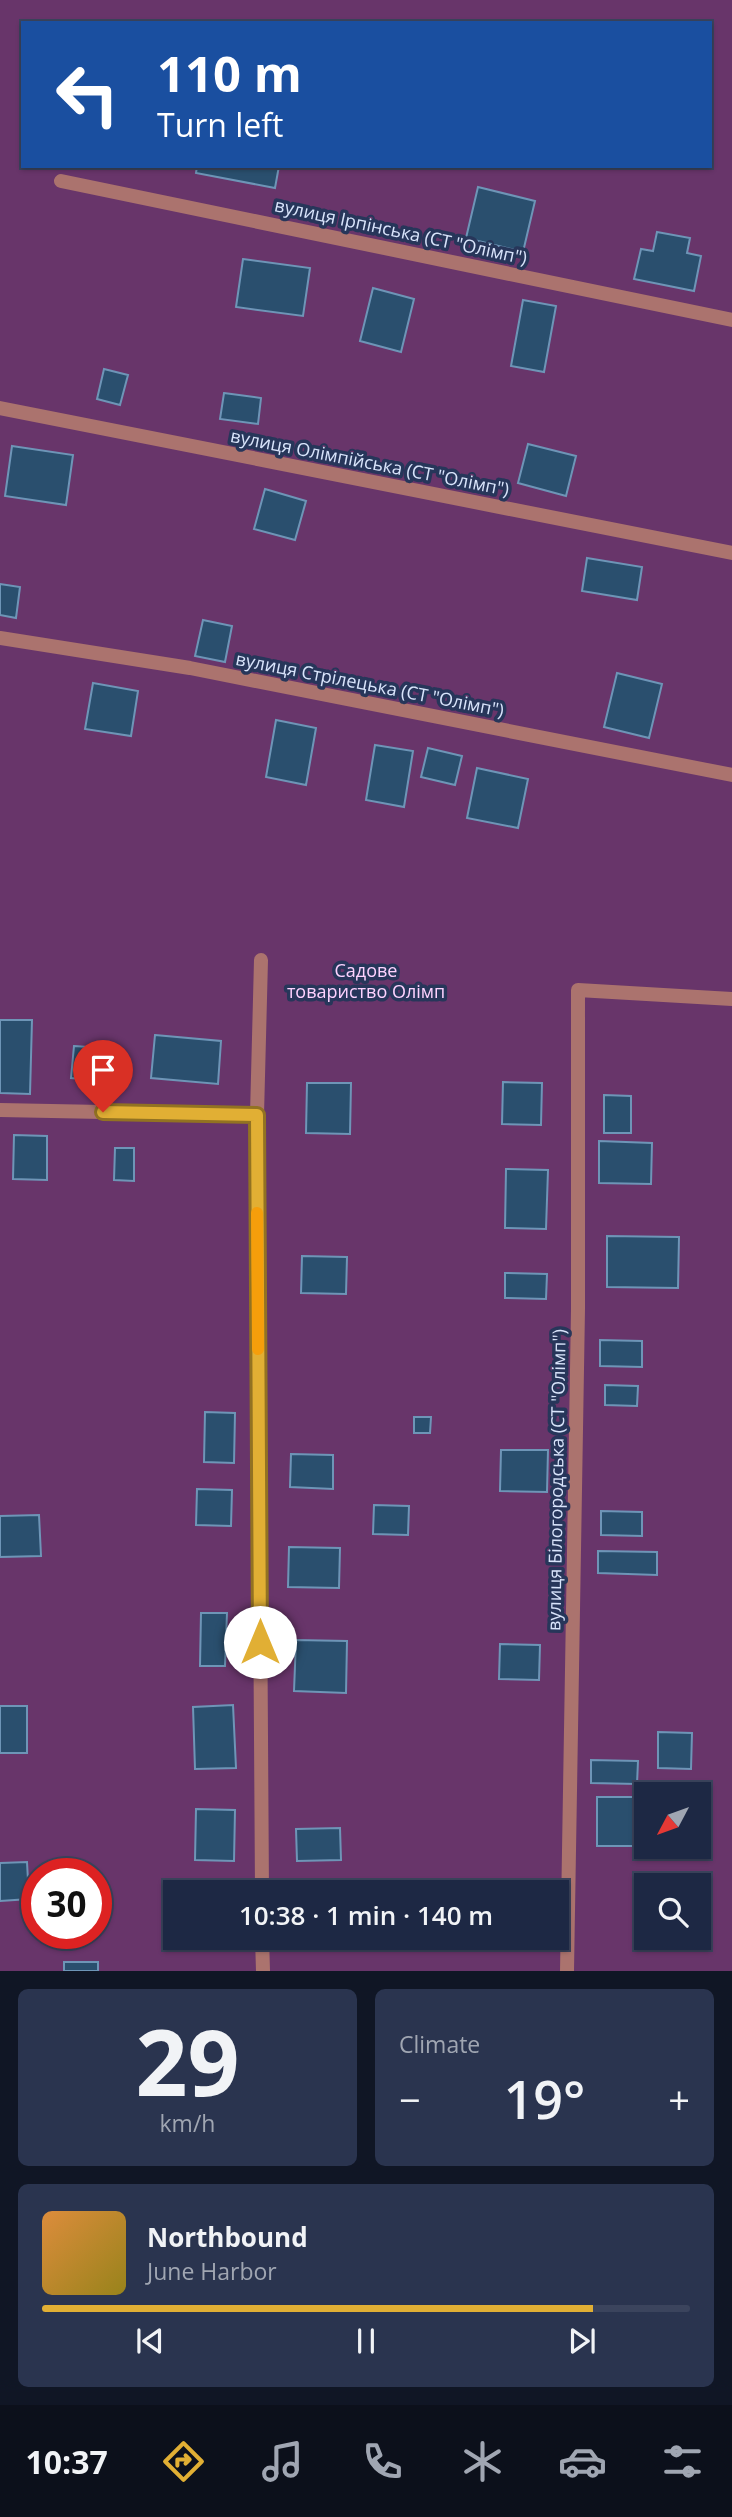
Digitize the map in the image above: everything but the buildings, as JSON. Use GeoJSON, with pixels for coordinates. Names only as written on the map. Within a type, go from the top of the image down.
{"type":"FeatureCollection","features":[{"type":"Feature","properties":{"kind":"street","name":"вулиця Ірпінська (СТ \"Олімп\")"},"geometry":{"type":"LineString","coordinates":[[61,181],[732,320]]}},
{"type":"Feature","properties":{"kind":"street","name":"вулиця Олімпійська (СТ \"Олімп\")"},"geometry":{"type":"LineString","coordinates":[[0,408],[732,553]]}},
{"type":"Feature","properties":{"kind":"street","name":"вулиця Стрілецька (СТ \"Олімп\")"},"geometry":{"type":"LineString","coordinates":[[0,638],[190,667],[732,775]]}},
{"type":"Feature","properties":{"kind":"street"},"geometry":{"type":"LineString","coordinates":[[261,960],[257,1115],[262,1880]]}},
{"type":"Feature","properties":{"kind":"street","name":"вулиця Білогородська (СТ \"Олімп\")"},"geometry":{"type":"LineString","coordinates":[[566,1971],[578,1309],[578,990],[732,999]]}},
{"type":"Feature","properties":{"kind":"street"},"geometry":{"type":"LineString","coordinates":[[0,1110],[257,1115]]}},
{"type":"Feature","properties":{"kind":"street"},"geometry":{"type":"LineString","coordinates":[[262,1950],[263,1971]]}},
{"type":"Feature","properties":{"kind":"green space","name":"Садове товариство Олімп"},"geometry":{"type":"Polygon","coordinates":[[[0,0],[732,0],[732,1971],[0,1971],[0,0]]]}},
{"type":"Feature","properties":{"kind":"slow traffic"},"geometry":{"type":"LineString","coordinates":[[257,1213],[258,1349]]}},
{"type":"Feature","properties":{"kind":"route"},"geometry":{"type":"LineString","coordinates":[[103,1112],[257,1115],[260,1642]]}}]}
